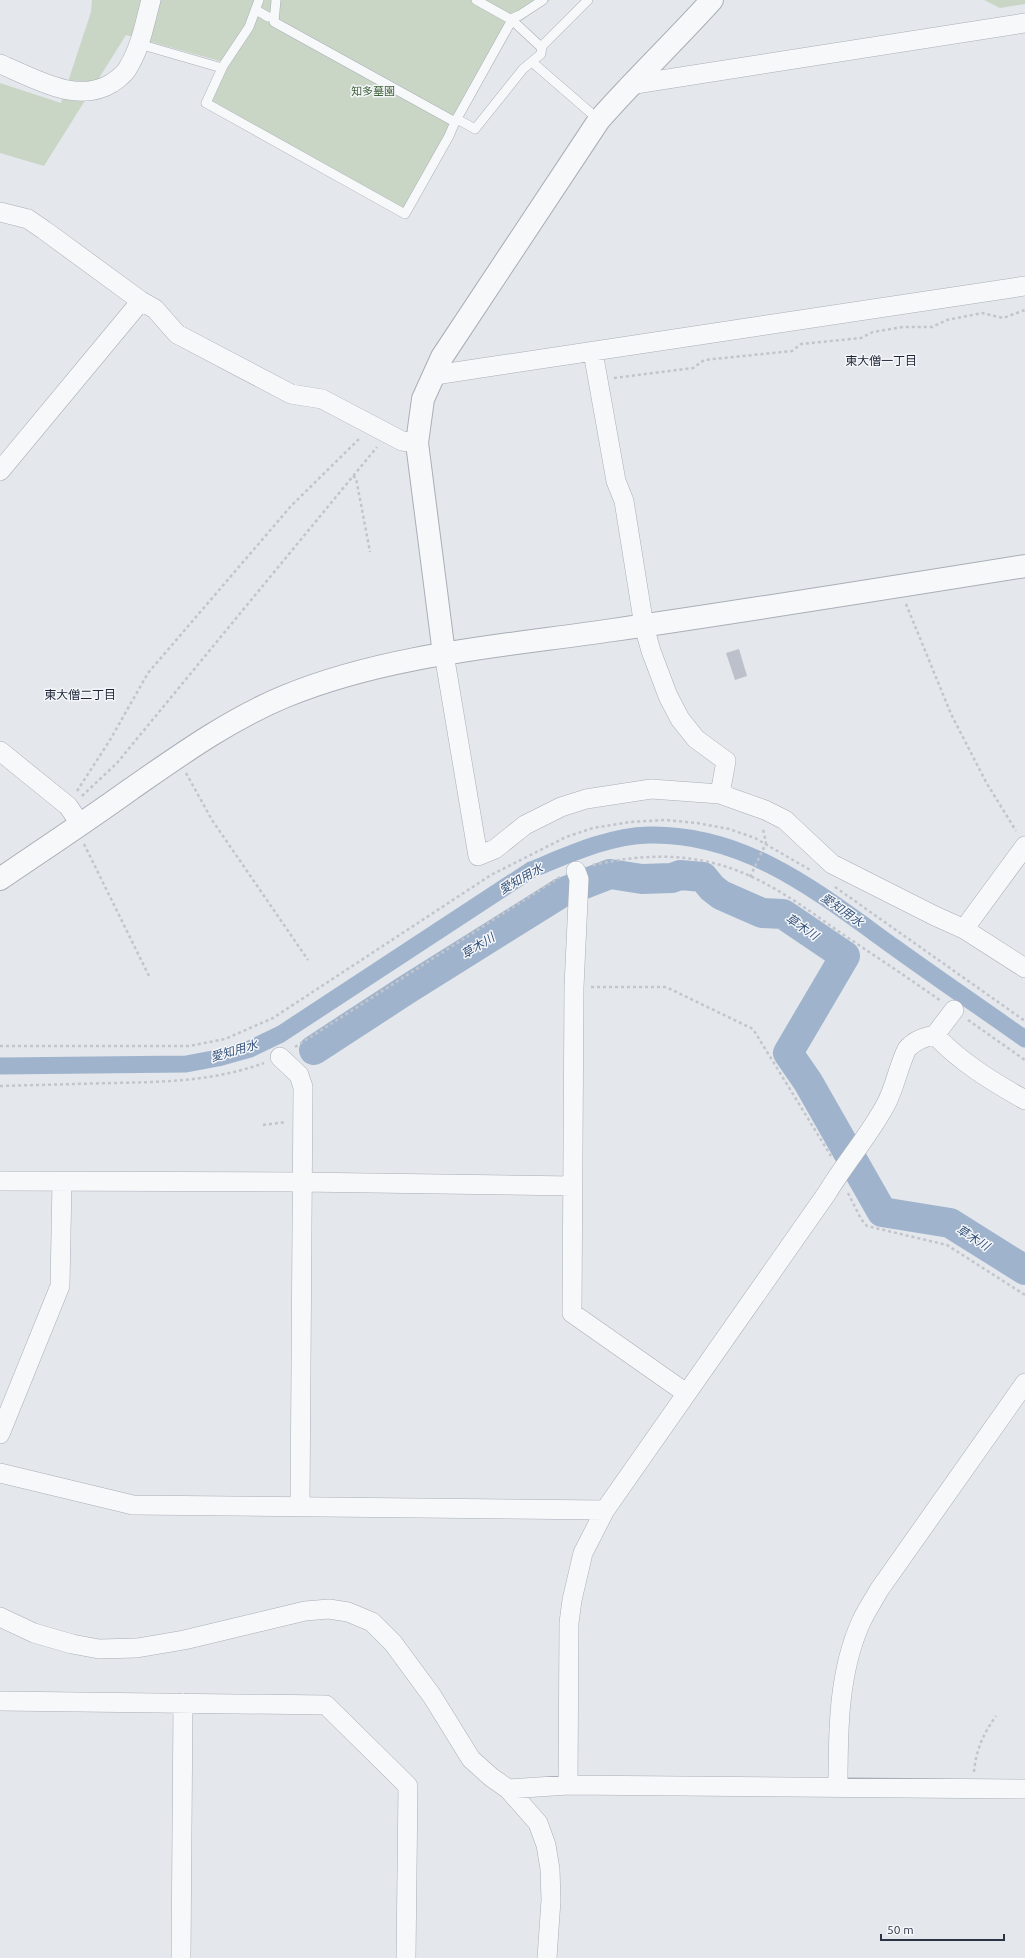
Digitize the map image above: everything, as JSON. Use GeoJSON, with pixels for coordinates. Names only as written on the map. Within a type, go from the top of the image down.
{"type":"FeatureCollection","features":[{"type":"Feature","properties":{"kind":"street"},"geometry":{"type":"LineString","coordinates":[[0,64],[62,89],[87,92],[105,88],[118,79],[129,68],[139,44],[151,0]]}},
{"type":"Feature","properties":{"kind":"street"},"geometry":{"type":"LineString","coordinates":[[712,0],[680,35],[629,86],[599,120],[442,356],[435,375],[423,399],[417,443],[444,654],[478,856],[494,850],[525,825],[561,807],[586,799],[651,789],[720,794],[765,810],[785,820],[832,864],[964,929],[1025,968]]}},
{"type":"Feature","properties":{"kind":"street"},"geometry":{"type":"LineString","coordinates":[[629,86],[1025,23]]}},
{"type":"Feature","properties":{"kind":"street"},"geometry":{"type":"LineString","coordinates":[[0,212],[28,219],[44,230],[141,301],[156,309],[177,334],[291,394],[322,399],[402,441],[417,443]]}},
{"type":"Feature","properties":{"kind":"street"},"geometry":{"type":"LineString","coordinates":[[435,375],[1025,286]]}},
{"type":"Feature","properties":{"kind":"street"},"geometry":{"type":"LineString","coordinates":[[0,471],[141,301]]}},
{"type":"Feature","properties":{"kind":"street"},"geometry":{"type":"LineString","coordinates":[[593,352],[616,481],[624,501],[644,626],[651,651],[665,688],[680,719],[696,739],[726,761],[720,794]]}},
{"type":"Feature","properties":{"kind":"street"},"geometry":{"type":"LineString","coordinates":[[0,879],[78,827],[178,757],[242,717],[290,694],[316,685],[374,668],[444,654],[644,626],[1025,566]]}},
{"type":"Feature","properties":{"kind":"street"},"geometry":{"type":"LineString","coordinates":[[0,751],[70,802],[78,827]]}},
{"type":"Feature","properties":{"kind":"street"},"geometry":{"type":"LineString","coordinates":[[964,929],[1021,839]]}},
{"type":"Feature","properties":{"kind":"street"},"geometry":{"type":"LineString","coordinates":[[576,871],[579,879],[574,987],[572,1313],[686,1393]]}},
{"type":"Feature","properties":{"kind":"street"},"geometry":{"type":"LineString","coordinates":[[568,1786],[569,1623],[572,1600],[583,1553],[605,1510],[837,1177],[864,1141],[886,1104],[906,1049],[918,1040],[935,1034],[954,1010]]}},
{"type":"Feature","properties":{"kind":"street"},"geometry":{"type":"LineString","coordinates":[[935,1034],[946,1047],[966,1063],[1025,1100]]}},
{"type":"Feature","properties":{"kind":"street"},"geometry":{"type":"LineString","coordinates":[[280,1057],[299,1075],[303,1087],[300,1507]]}},
{"type":"Feature","properties":{"kind":"street"},"geometry":{"type":"LineString","coordinates":[[0,1181],[302,1182],[572,1186]]}},
{"type":"Feature","properties":{"kind":"street"},"geometry":{"type":"LineString","coordinates":[[0,1434],[60,1286],[62,1182]]}},
{"type":"Feature","properties":{"kind":"street"},"geometry":{"type":"LineString","coordinates":[[838,1787],[841,1700],[850,1653],[861,1622],[879,1590],[1025,1383]]}},
{"type":"Feature","properties":{"kind":"street"},"geometry":{"type":"LineString","coordinates":[[0,1473],[133,1506],[605,1510]]}},
{"type":"Feature","properties":{"kind":"street"},"geometry":{"type":"LineString","coordinates":[[0,1617],[34,1633],[72,1644],[106,1648],[137,1648],[184,1640],[305,1611],[329,1609],[348,1612],[372,1622],[392,1644],[432,1696],[471,1759],[491,1777],[508,1789],[538,1823],[546,1845],[550,1869],[551,1900],[547,1958]]}},
{"type":"Feature","properties":{"kind":"street"},"geometry":{"type":"LineString","coordinates":[[0,1701],[326,1705],[408,1786],[406,1958]]}},
{"type":"Feature","properties":{"kind":"street"},"geometry":{"type":"LineString","coordinates":[[181,1958],[183,1703]]}},
{"type":"Feature","properties":{"kind":"street"},"geometry":{"type":"LineString","coordinates":[[508,1789],[568,1786],[1025,1789]]}},
{"type":"Feature","properties":{"kind":"lane"},"geometry":{"type":"LineString","coordinates":[[259,0],[249,27],[222,68],[206,103],[405,214],[512,20],[543,0]]}},
{"type":"Feature","properties":{"kind":"lane"},"geometry":{"type":"LineString","coordinates":[[276,0],[274,22],[475,129],[524,70],[541,54],[542,48],[588,0]]}},
{"type":"Feature","properties":{"kind":"lane"},"geometry":{"type":"LineString","coordinates":[[476,0],[512,20],[542,48]]}},
{"type":"Feature","properties":{"kind":"lane"},"geometry":{"type":"LineString","coordinates":[[256,10],[268,17],[274,18]]}},
{"type":"Feature","properties":{"kind":"lane"},"geometry":{"type":"LineString","coordinates":[[139,44],[222,68]]}},
{"type":"Feature","properties":{"kind":"lane"},"geometry":{"type":"LineString","coordinates":[[532,62],[599,120]]}},
{"type":"Feature","properties":{"kind":"path"},"geometry":{"type":"LineString","coordinates":[[599,380],[693,368],[704,360],[792,351],[801,344],[861,338],[873,332],[903,327],[932,327],[947,320],[982,313],[1003,318],[1025,310]]}},
{"type":"Feature","properties":{"kind":"path"},"geometry":{"type":"LineString","coordinates":[[70,802],[110,740],[148,674],[291,506],[363,435],[370,424]]}},
{"type":"Feature","properties":{"kind":"path"},"geometry":{"type":"LineString","coordinates":[[70,802],[81,797],[118,763],[384,438],[386,433]]}},
{"type":"Feature","properties":{"kind":"path"},"geometry":{"type":"LineString","coordinates":[[353,476],[356,478],[370,552]]}},
{"type":"Feature","properties":{"kind":"path"},"geometry":{"type":"LineString","coordinates":[[900,586],[902,596],[951,714],[986,782],[1021,839]]}},
{"type":"Feature","properties":{"kind":"path"},"geometry":{"type":"LineString","coordinates":[[178,757],[212,820],[308,960]]}},
{"type":"Feature","properties":{"kind":"path"},"geometry":{"type":"LineString","coordinates":[[0,1046],[189,1046],[225,1039],[273,1018],[491,875],[560,840],[593,828],[630,822],[666,820],[697,823],[728,829],[766,842],[817,875]]}},
{"type":"Feature","properties":{"kind":"path"},"geometry":{"type":"LineString","coordinates":[[78,827],[81,837],[150,976]]}},
{"type":"Feature","properties":{"kind":"path"},"geometry":{"type":"LineString","coordinates":[[750,877],[766,842]]}},
{"type":"Feature","properties":{"kind":"path"},"geometry":{"type":"LineString","coordinates":[[0,1086],[162,1082],[206,1079],[242,1071],[280,1057],[562,876],[587,867],[633,857],[658,856],[685,858],[714,863],[750,877],[797,902],[1025,1060]]}},
{"type":"Feature","properties":{"kind":"path"},"geometry":{"type":"LineString","coordinates":[[830,884],[1025,1020]]}},
{"type":"Feature","properties":{"kind":"path"},"geometry":{"type":"LineString","coordinates":[[574,987],[666,987],[753,1029],[837,1177],[847,1191],[861,1219],[867,1226],[947,1246],[1025,1295]]}},
{"type":"Feature","properties":{"kind":"path"},"geometry":{"type":"LineString","coordinates":[[263,1126],[275,1123],[302,1122]]}},
{"type":"Feature","properties":{"kind":"path"},"geometry":{"type":"LineString","coordinates":[[973,1788],[975,1759],[980,1743],[996,1716]]}},
{"type":"Feature","properties":{"kind":"green space","name":"知多墓園"},"geometry":{"type":"Polygon","coordinates":[[[92,0],[550,0],[510,29],[411,213],[207,104],[223,62],[126,35],[44,166],[0,153],[0,83],[61,103],[91,12],[92,0]]]}},
{"type":"Feature","properties":{"kind":"green space"},"geometry":{"type":"Polygon","coordinates":[[[984,0],[1025,0],[1025,4],[1000,8],[984,0]]]}},
{"type":"Feature","properties":{"kind":"building"},"geometry":{"type":"Polygon","coordinates":[[[739,649],[747,676],[735,680],[726,653],[739,649]]]}},
{"type":"Feature","properties":{"kind":"waterway","name":"愛知用水"},"geometry":{"type":"LineString","coordinates":[[0,1066],[186,1064],[218,1058],[250,1049],[281,1034],[531,870],[588,847],[618,839],[649,835],[684,837],[718,844],[749,855],[780,870],[838,906],[1025,1039]]}},
{"type":"Feature","properties":{"kind":"waterway","name":"草木川"},"geometry":{"type":"LineString","coordinates":[[314,1050],[406,990],[561,893],[610,874],[642,879],[672,878],[680,875],[703,877],[712,888],[721,895],[762,913],[783,914],[845,956],[788,1053],[808,1082],[882,1212],[950,1223],[1025,1270]]}},
{"type":"Feature","properties":{"kind":"district","name":"東大僧一丁目"},"geometry":{"type":"Point","coordinates":[881,361]}},
{"type":"Feature","properties":{"kind":"district","name":"東大僧二丁目"},"geometry":{"type":"Point","coordinates":[80,695]}}]}
